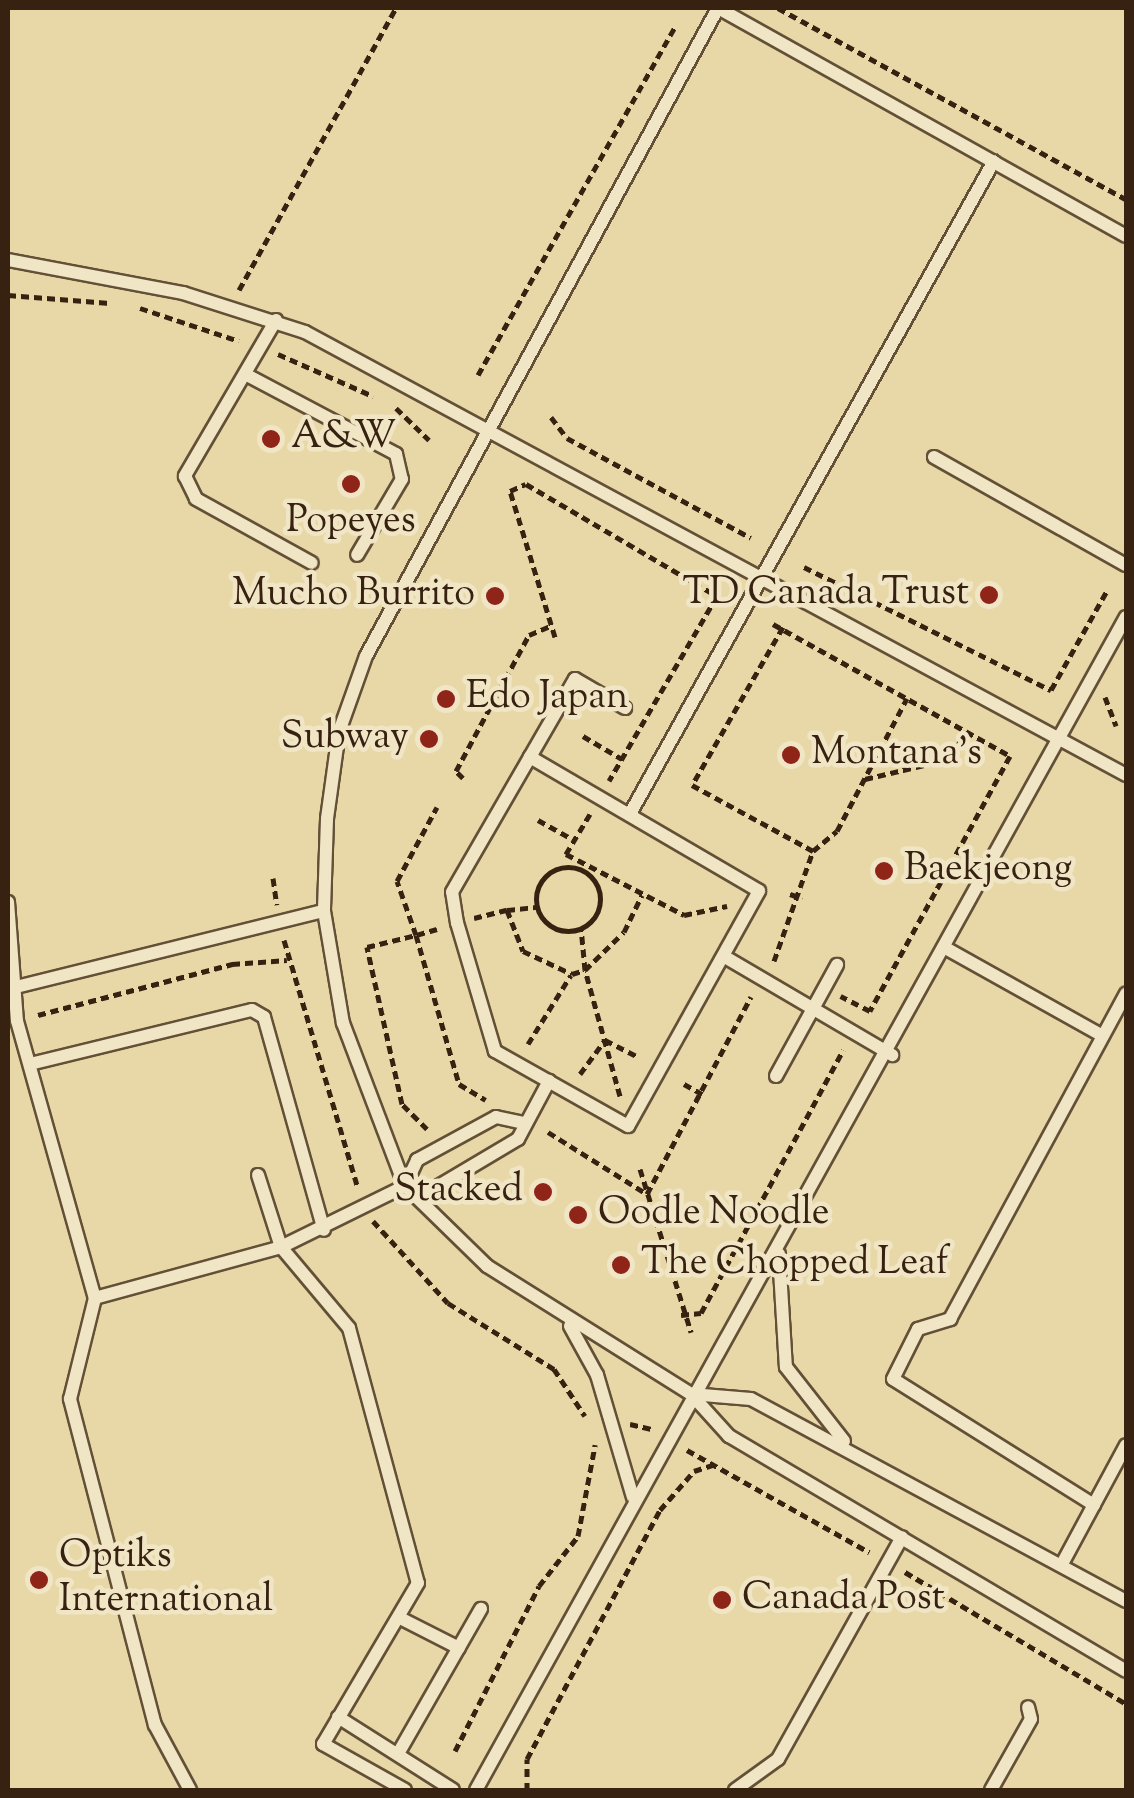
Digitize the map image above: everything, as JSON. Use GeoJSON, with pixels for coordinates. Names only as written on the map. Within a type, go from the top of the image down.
{"type":"FeatureCollection","features":[{"type":"Feature","properties":{"kind":"lane"},"geometry":{"type":"LineString","coordinates":[[1126,236],[718,8],[494,428],[366,656],[338,732],[324,911],[344,1023],[405,1186],[487,1266],[569,1324],[691,1394],[729,1436],[1126,1671]]}},
{"type":"Feature","properties":{"kind":"lane"},"geometry":{"type":"LineString","coordinates":[[631,812],[994,161]]}},
{"type":"Feature","properties":{"kind":"lane"},"geometry":{"type":"LineString","coordinates":[[8,260],[86,270],[276,320],[494,428],[1126,775]]}},
{"type":"Feature","properties":{"kind":"lane"},"geometry":{"type":"LineString","coordinates":[[276,320],[185,476],[196,500],[312,563]]}},
{"type":"Feature","properties":{"kind":"lane"},"geometry":{"type":"LineString","coordinates":[[245,374],[396,454],[402,479],[357,555]]}},
{"type":"Feature","properties":{"kind":"lane"},"geometry":{"type":"LineString","coordinates":[[934,458],[1126,565]]}},
{"type":"Feature","properties":{"kind":"lane"},"geometry":{"type":"LineString","coordinates":[[476,1790],[691,1394],[779,1254],[892,1055],[1126,617]]}},
{"type":"Feature","properties":{"kind":"lane"},"geometry":{"type":"LineString","coordinates":[[530,756],[756,883],[757,900],[628,1126],[495,1050],[452,892],[530,756],[575,678],[626,708]]}},
{"type":"Feature","properties":{"kind":"lane"},"geometry":{"type":"LineString","coordinates":[[8,902],[17,1020],[95,1298],[70,1399],[155,1725],[190,1790]]}},
{"type":"Feature","properties":{"kind":"lane"},"geometry":{"type":"LineString","coordinates":[[12,988],[324,911]]}},
{"type":"Feature","properties":{"kind":"lane"},"geometry":{"type":"LineString","coordinates":[[949,950],[1103,1036]]}},
{"type":"Feature","properties":{"kind":"lane"},"geometry":{"type":"LineString","coordinates":[[725,957],[892,1055]]}},
{"type":"Feature","properties":{"kind":"lane"},"geometry":{"type":"LineString","coordinates":[[776,1076],[837,966]]}},
{"type":"Feature","properties":{"kind":"lane"},"geometry":{"type":"LineString","coordinates":[[1094,1504],[894,1379],[918,1329],[950,1319],[1126,992]]}},
{"type":"Feature","properties":{"kind":"lane"},"geometry":{"type":"LineString","coordinates":[[30,1064],[252,1010],[264,1017],[324,1230]]}},
{"type":"Feature","properties":{"kind":"lane"},"geometry":{"type":"LineString","coordinates":[[405,1186],[432,1190],[518,1140],[549,1081]]}},
{"type":"Feature","properties":{"kind":"lane"},"geometry":{"type":"LineString","coordinates":[[95,1298],[281,1247],[324,1230],[405,1186],[417,1160],[432,1151],[496,1117],[524,1123]]}},
{"type":"Feature","properties":{"kind":"lane"},"geometry":{"type":"LineString","coordinates":[[258,1175],[281,1247],[349,1328],[418,1582],[323,1744],[382,1785],[404,1790]]}},
{"type":"Feature","properties":{"kind":"lane"},"geometry":{"type":"LineString","coordinates":[[779,1254],[786,1368],[852,1450]]}},
{"type":"Feature","properties":{"kind":"lane"},"geometry":{"type":"LineString","coordinates":[[569,1324],[597,1375],[633,1497]]}},
{"type":"Feature","properties":{"kind":"lane"},"geometry":{"type":"LineString","coordinates":[[691,1394],[751,1399],[1126,1601]]}},
{"type":"Feature","properties":{"kind":"lane"},"geometry":{"type":"LineString","coordinates":[[1062,1564],[1126,1445]]}},
{"type":"Feature","properties":{"kind":"lane"},"geometry":{"type":"LineString","coordinates":[[735,1790],[778,1758],[902,1537]]}},
{"type":"Feature","properties":{"kind":"lane"},"geometry":{"type":"LineString","coordinates":[[399,1752],[481,1608]]}},
{"type":"Feature","properties":{"kind":"lane"},"geometry":{"type":"LineString","coordinates":[[400,1618],[459,1648]]}},
{"type":"Feature","properties":{"kind":"lane"},"geometry":{"type":"LineString","coordinates":[[991,1790],[1031,1719],[1028,1706]]}},
{"type":"Feature","properties":{"kind":"lane"},"geometry":{"type":"LineString","coordinates":[[338,1718],[399,1752],[452,1790]]}},
{"type":"Feature","properties":{"kind":"path"},"geometry":{"type":"LineString","coordinates":[[238,292],[396,8]]}},
{"type":"Feature","properties":{"kind":"path"},"geometry":{"type":"LineString","coordinates":[[778,8],[1126,199]]}},
{"type":"Feature","properties":{"kind":"path"},"geometry":{"type":"LineString","coordinates":[[478,375],[675,27]]}},
{"type":"Feature","properties":{"kind":"path"},"geometry":{"type":"LineString","coordinates":[[8,295],[128,304],[260,348],[388,402],[429,440]]}},
{"type":"Feature","properties":{"kind":"path"},"geometry":{"type":"LineString","coordinates":[[551,417],[567,438],[751,538]]}},
{"type":"Feature","properties":{"kind":"path"},"geometry":{"type":"LineString","coordinates":[[555,637],[510,491],[526,484],[718,596],[609,781]]}},
{"type":"Feature","properties":{"kind":"path"},"geometry":{"type":"LineString","coordinates":[[804,567],[1052,690],[1108,589]]}},
{"type":"Feature","properties":{"kind":"path"},"geometry":{"type":"LineString","coordinates":[[773,624],[1010,756],[870,1011]]}},
{"type":"Feature","properties":{"kind":"path"},"geometry":{"type":"LineString","coordinates":[[463,778],[456,771],[530,635],[552,625]]}},
{"type":"Feature","properties":{"kind":"path"},"geometry":{"type":"LineString","coordinates":[[783,627],[692,786],[813,851]]}},
{"type":"Feature","properties":{"kind":"path"},"geometry":{"type":"LineString","coordinates":[[1112,686],[1104,699],[1116,726]]}},
{"type":"Feature","properties":{"kind":"path"},"geometry":{"type":"LineString","coordinates":[[771,960],[802,898],[813,851],[836,831],[907,698]]}},
{"type":"Feature","properties":{"kind":"path"},"geometry":{"type":"LineString","coordinates":[[865,779],[950,759],[966,731]]}},
{"type":"Feature","properties":{"kind":"path"},"geometry":{"type":"LineString","coordinates":[[583,736],[622,759]]}},
{"type":"Feature","properties":{"kind":"path"},"geometry":{"type":"LineString","coordinates":[[437,808],[397,881],[459,1084],[488,1101],[473,1109]]}},
{"type":"Feature","properties":{"kind":"path"},"geometry":{"type":"LineString","coordinates":[[537,907],[552,871],[591,813]]}},
{"type":"Feature","properties":{"kind":"path"},"geometry":{"type":"LineString","coordinates":[[538,820],[574,840]]}},
{"type":"Feature","properties":{"kind":"path"},"geometry":{"type":"LineString","coordinates":[[566,854],[684,915],[740,904]]}},
{"type":"Feature","properties":{"kind":"path"},"geometry":{"type":"LineString","coordinates":[[552,871],[572,867],[596,884],[599,904],[581,927],[585,970],[620,1096]]}},
{"type":"Feature","properties":{"kind":"path"},"geometry":{"type":"LineString","coordinates":[[528,1044],[572,974],[585,970],[624,932],[642,894]]}},
{"type":"Feature","properties":{"kind":"path"},"geometry":{"type":"LineString","coordinates":[[790,894],[802,898]]}},
{"type":"Feature","properties":{"kind":"path"},"geometry":{"type":"LineString","coordinates":[[471,919],[537,907]]}},
{"type":"Feature","properties":{"kind":"path"},"geometry":{"type":"LineString","coordinates":[[537,907],[554,928],[581,927]]}},
{"type":"Feature","properties":{"kind":"path"},"geometry":{"type":"LineString","coordinates":[[507,910],[523,952],[572,974]]}},
{"type":"Feature","properties":{"kind":"path"},"geometry":{"type":"LineString","coordinates":[[444,1126],[420,1130],[402,1104],[374,1009],[367,947],[445,927]]}},
{"type":"Feature","properties":{"kind":"path"},"geometry":{"type":"LineString","coordinates":[[17,1020],[232,964],[288,960]]}},
{"type":"Feature","properties":{"kind":"path"},"geometry":{"type":"LineString","coordinates":[[647,1194],[702,1094],[749,996],[762,1004]]}},
{"type":"Feature","properties":{"kind":"path"},"geometry":{"type":"LineString","coordinates":[[681,1315],[700,1314],[845,1051],[804,1027]]}},
{"type":"Feature","properties":{"kind":"path"},"geometry":{"type":"LineString","coordinates":[[605,1040],[639,1057]]}},
{"type":"Feature","properties":{"kind":"path"},"geometry":{"type":"LineString","coordinates":[[580,1074],[605,1040]]}},
{"type":"Feature","properties":{"kind":"path"},"geometry":{"type":"LineString","coordinates":[[684,1084],[702,1094]]}},
{"type":"Feature","properties":{"kind":"path"},"geometry":{"type":"LineString","coordinates":[[546,1136],[647,1194]]}},
{"type":"Feature","properties":{"kind":"path"},"geometry":{"type":"LineString","coordinates":[[640,1169],[681,1315],[691,1332]]}},
{"type":"Feature","properties":{"kind":"path"},"geometry":{"type":"LineString","coordinates":[[455,1752],[538,1586],[578,1536],[595,1438]]}},
{"type":"Feature","properties":{"kind":"path"},"geometry":{"type":"LineString","coordinates":[[527,1790],[527,1759],[660,1510],[694,1471],[713,1465],[889,1562],[1126,1704]]}},
{"type":"Feature","properties":{"kind":"place","name":"A&W"},"geometry":{"type":"Point","coordinates":[271,439]}},
{"type":"Feature","properties":{"kind":"place","name":"Popeyes"},"geometry":{"type":"Point","coordinates":[351,484]}},
{"type":"Feature","properties":{"kind":"place","name":"TD Canada Trust"},"geometry":{"type":"Point","coordinates":[989,595]}},
{"type":"Feature","properties":{"kind":"place","name":"Mucho Burrito"},"geometry":{"type":"Point","coordinates":[495,596]}},
{"type":"Feature","properties":{"kind":"place","name":"Edo Japan"},"geometry":{"type":"Point","coordinates":[446,699]}},
{"type":"Feature","properties":{"kind":"place","name":"Subway"},"geometry":{"type":"Point","coordinates":[429,739]}},
{"type":"Feature","properties":{"kind":"place","name":"Montana's"},"geometry":{"type":"Point","coordinates":[791,755]}},
{"type":"Feature","properties":{"kind":"place","name":"Baekjeong"},"geometry":{"type":"Point","coordinates":[884,871]}},
{"type":"Feature","properties":{"kind":"place","name":"Stacked"},"geometry":{"type":"Point","coordinates":[543,1192]}},
{"type":"Feature","properties":{"kind":"place","name":"Oodle Noodle"},"geometry":{"type":"Point","coordinates":[578,1215]}},
{"type":"Feature","properties":{"kind":"place","name":"The Chopped Leaf"},"geometry":{"type":"Point","coordinates":[621,1265]}},
{"type":"Feature","properties":{"kind":"place","name":"Optiks International"},"geometry":{"type":"Point","coordinates":[39,1580]}},
{"type":"Feature","properties":{"kind":"place","name":"Canada Post"},"geometry":{"type":"Point","coordinates":[722,1600]}}]}
